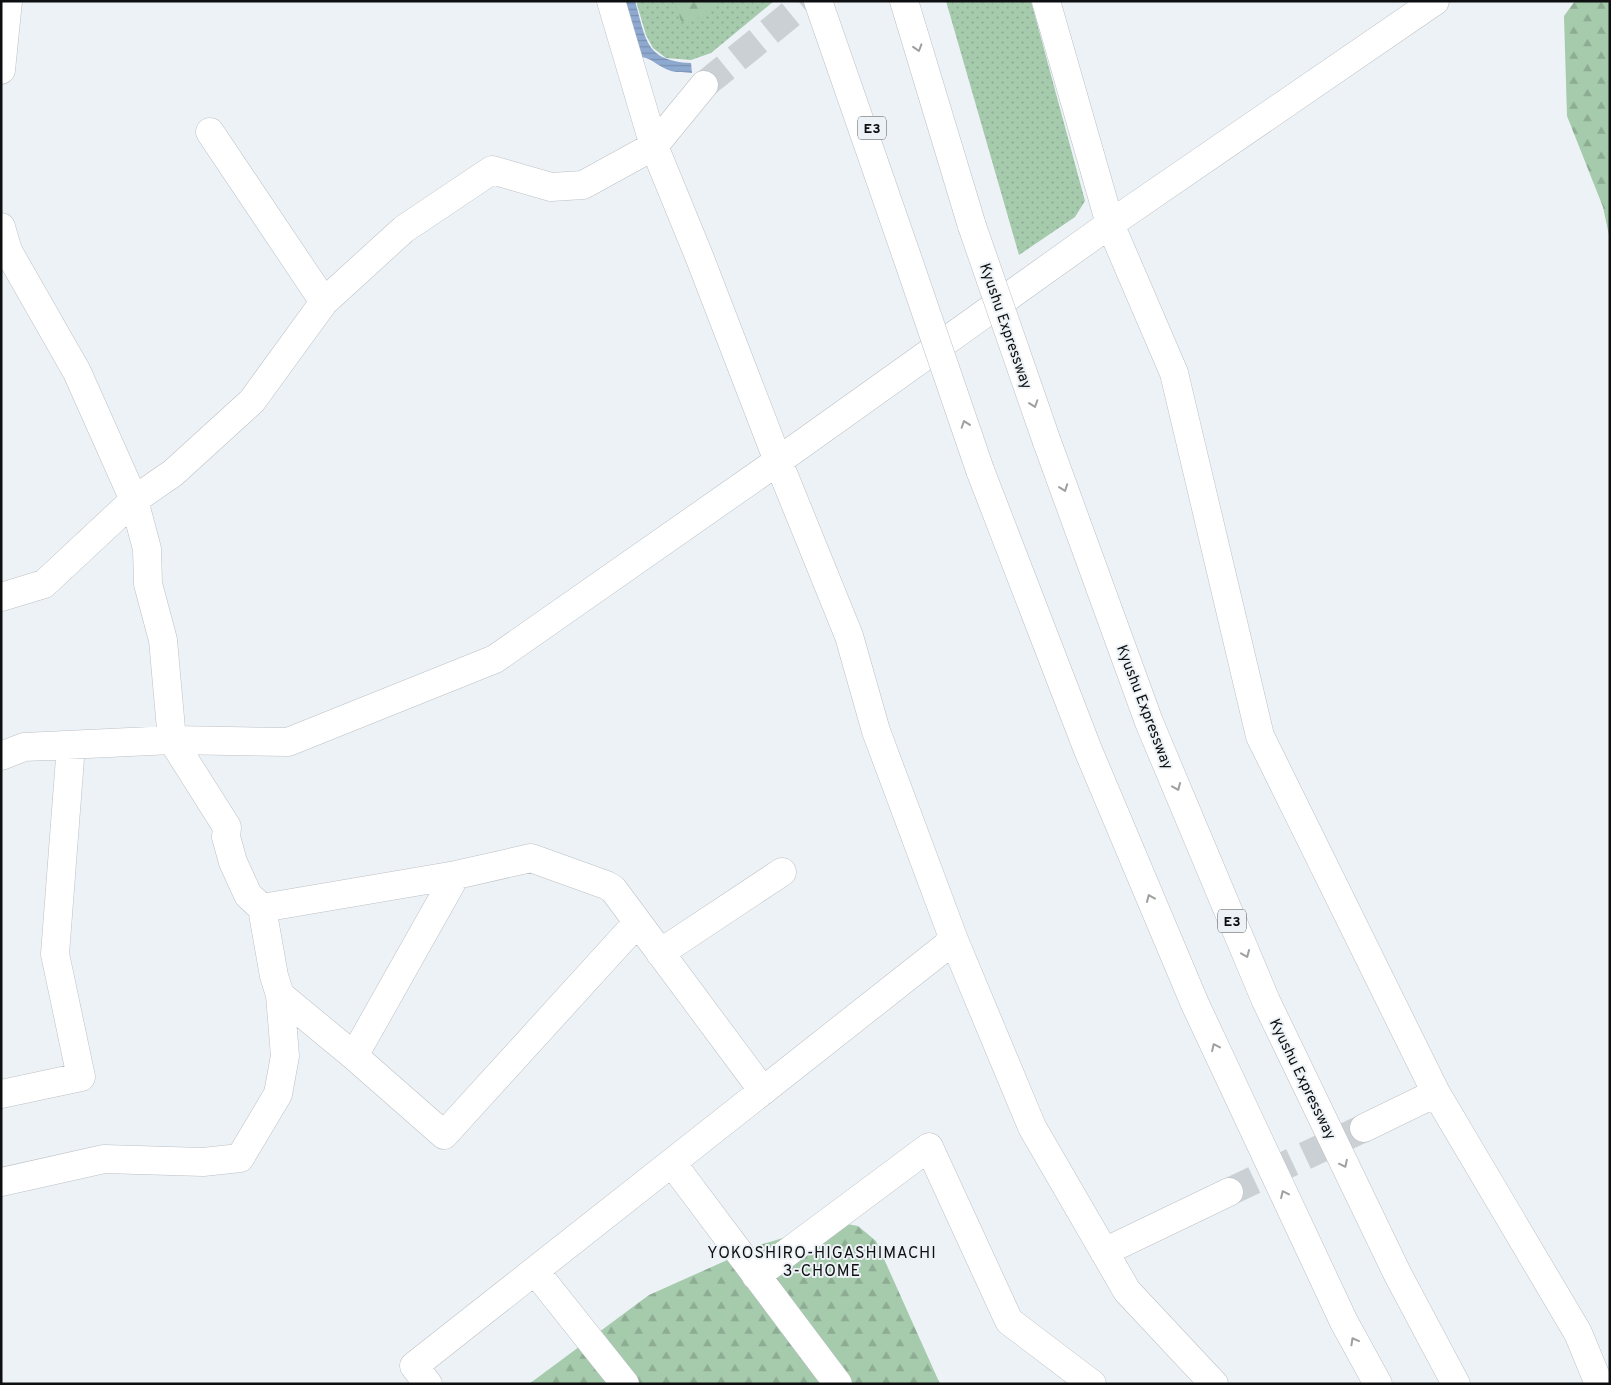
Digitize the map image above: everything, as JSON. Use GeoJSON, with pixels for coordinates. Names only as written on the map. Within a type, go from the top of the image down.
{"type":"FeatureCollection","features":[{"type":"Feature","properties":{"kind":"main road"},"geometry":{"type":"LineString","coordinates":[[1,70],[8,1]]}},
{"type":"Feature","properties":{"kind":"main road"},"geometry":{"type":"LineString","coordinates":[[611,1],[654,146],[848,636],[876,731],[954,940],[1032,1127],[1127,1291],[1214,1384]]}},
{"type":"Feature","properties":{"kind":"main road"},"geometry":{"type":"LineString","coordinates":[[818,1],[906,254]]}},
{"type":"Feature","properties":{"kind":"main road","name":"E3"},"geometry":{"type":"LineString","coordinates":[[838,1],[906,254],[980,470],[1088,750],[1195,1004],[1344,1322],[1378,1384]]}},
{"type":"Feature","properties":{"kind":"main road","name":"Kyushu Expressway"},"geometry":{"type":"LineString","coordinates":[[904,1],[972,226],[1047,442],[1150,722],[1266,1001],[1398,1275],[1456,1384]]}},
{"type":"Feature","properties":{"kind":"main road"},"geometry":{"type":"LineString","coordinates":[[1046,1],[1110,224],[1174,373],[1260,736],[1436,1092],[1578,1333],[1599,1384]]}},
{"type":"Feature","properties":{"kind":"main road"},"geometry":{"type":"LineString","coordinates":[[1,756],[24,747],[172,740],[288,742],[494,659],[778,461],[1110,224],[1435,1]]}},
{"type":"Feature","properties":{"kind":"main road"},"geometry":{"type":"LineString","coordinates":[[1,598],[44,584],[134,500],[173,473],[252,401],[324,302],[404,229],[492,170],[551,187],[583,185],[654,146],[704,85]]}},
{"type":"Feature","properties":{"kind":"main road"},"geometry":{"type":"LineString","coordinates":[[210,132],[324,302]]}},
{"type":"Feature","properties":{"kind":"main road"},"geometry":{"type":"LineString","coordinates":[[1,227],[8,252],[77,372],[134,500],[147,548],[148,584],[163,640],[172,740],[227,827],[226,838],[232,862],[248,895],[262,908],[274,976],[280,995],[285,1056],[278,1094],[240,1158],[203,1162],[104,1159],[1,1182]]}},
{"type":"Feature","properties":{"kind":"main road"},"geometry":{"type":"LineString","coordinates":[[1,1094],[81,1077],[55,954],[71,745]]}},
{"type":"Feature","properties":{"kind":"main road"},"geometry":{"type":"LineString","coordinates":[[262,908],[456,875],[531,858],[606,885],[613,889],[763,1091]]}},
{"type":"Feature","properties":{"kind":"main road"},"geometry":{"type":"LineString","coordinates":[[660,953],[782,872]]}},
{"type":"Feature","properties":{"kind":"main road"},"geometry":{"type":"LineString","coordinates":[[354,1056],[456,875]]}},
{"type":"Feature","properties":{"kind":"main road"},"geometry":{"type":"LineString","coordinates":[[280,995],[354,1056],[444,1135],[637,923]]}},
{"type":"Feature","properties":{"kind":"main road"},"geometry":{"type":"LineString","coordinates":[[428,1384],[414,1366],[954,940]]}},
{"type":"Feature","properties":{"kind":"main road"},"geometry":{"type":"LineString","coordinates":[[1364,1128],[1436,1092]]}},
{"type":"Feature","properties":{"kind":"main road"},"geometry":{"type":"LineString","coordinates":[[756,1276],[929,1147],[1009,1321],[1092,1384]]}},
{"type":"Feature","properties":{"kind":"main road"},"geometry":{"type":"LineString","coordinates":[[672,1163],[832,1382]]}},
{"type":"Feature","properties":{"kind":"main road"},"geometry":{"type":"LineString","coordinates":[[1104,1252],[1229,1192]]}},
{"type":"Feature","properties":{"kind":"main road"},"geometry":{"type":"LineString","coordinates":[[535,1271],[624,1384]]}},
{"type":"Feature","properties":{"kind":"green space"},"geometry":{"type":"Polygon","coordinates":[[[636,1],[774,1],[711,53],[691,60],[666,58],[653,48],[646,35],[636,1]]]}},
{"type":"Feature","properties":{"kind":"green space"},"geometry":{"type":"Polygon","coordinates":[[[675,1],[719,1],[693,22],[681,21],[675,1]]]}},
{"type":"Feature","properties":{"kind":"green space"},"geometry":{"type":"Polygon","coordinates":[[[946,1],[1031,1],[1085,201],[1075,217],[1019,255],[946,1]]]}},
{"type":"Feature","properties":{"kind":"green space"},"geometry":{"type":"Polygon","coordinates":[[[1575,1],[1610,1],[1610,240],[1603,207],[1567,116],[1564,16],[1575,1]]]}},
{"type":"Feature","properties":{"kind":"green space"},"geometry":{"type":"Polygon","coordinates":[[[836,1222],[858,1226],[876,1241],[940,1384],[529,1384],[649,1295],[763,1244],[836,1222]]]}},
{"type":"Feature","properties":{"kind":"water"},"geometry":{"type":"Polygon","coordinates":[[[625,1],[635,1],[645,37],[656,53],[664,58],[691,63],[692,73],[671,71],[642,57],[625,1]]]}},
{"type":"Feature","properties":{"kind":"tunnel"},"geometry":{"type":"LineString","coordinates":[[704,85],[807,1]]}},
{"type":"Feature","properties":{"kind":"tunnel"},"geometry":{"type":"LineString","coordinates":[[1229,1192],[1364,1128]]}},
{"type":"Feature","properties":{"kind":"district","name":"YOKOSHIRO-HIGASHIMACHI 3-CHOME"},"geometry":{"type":"Point","coordinates":[822,1261]}}]}
